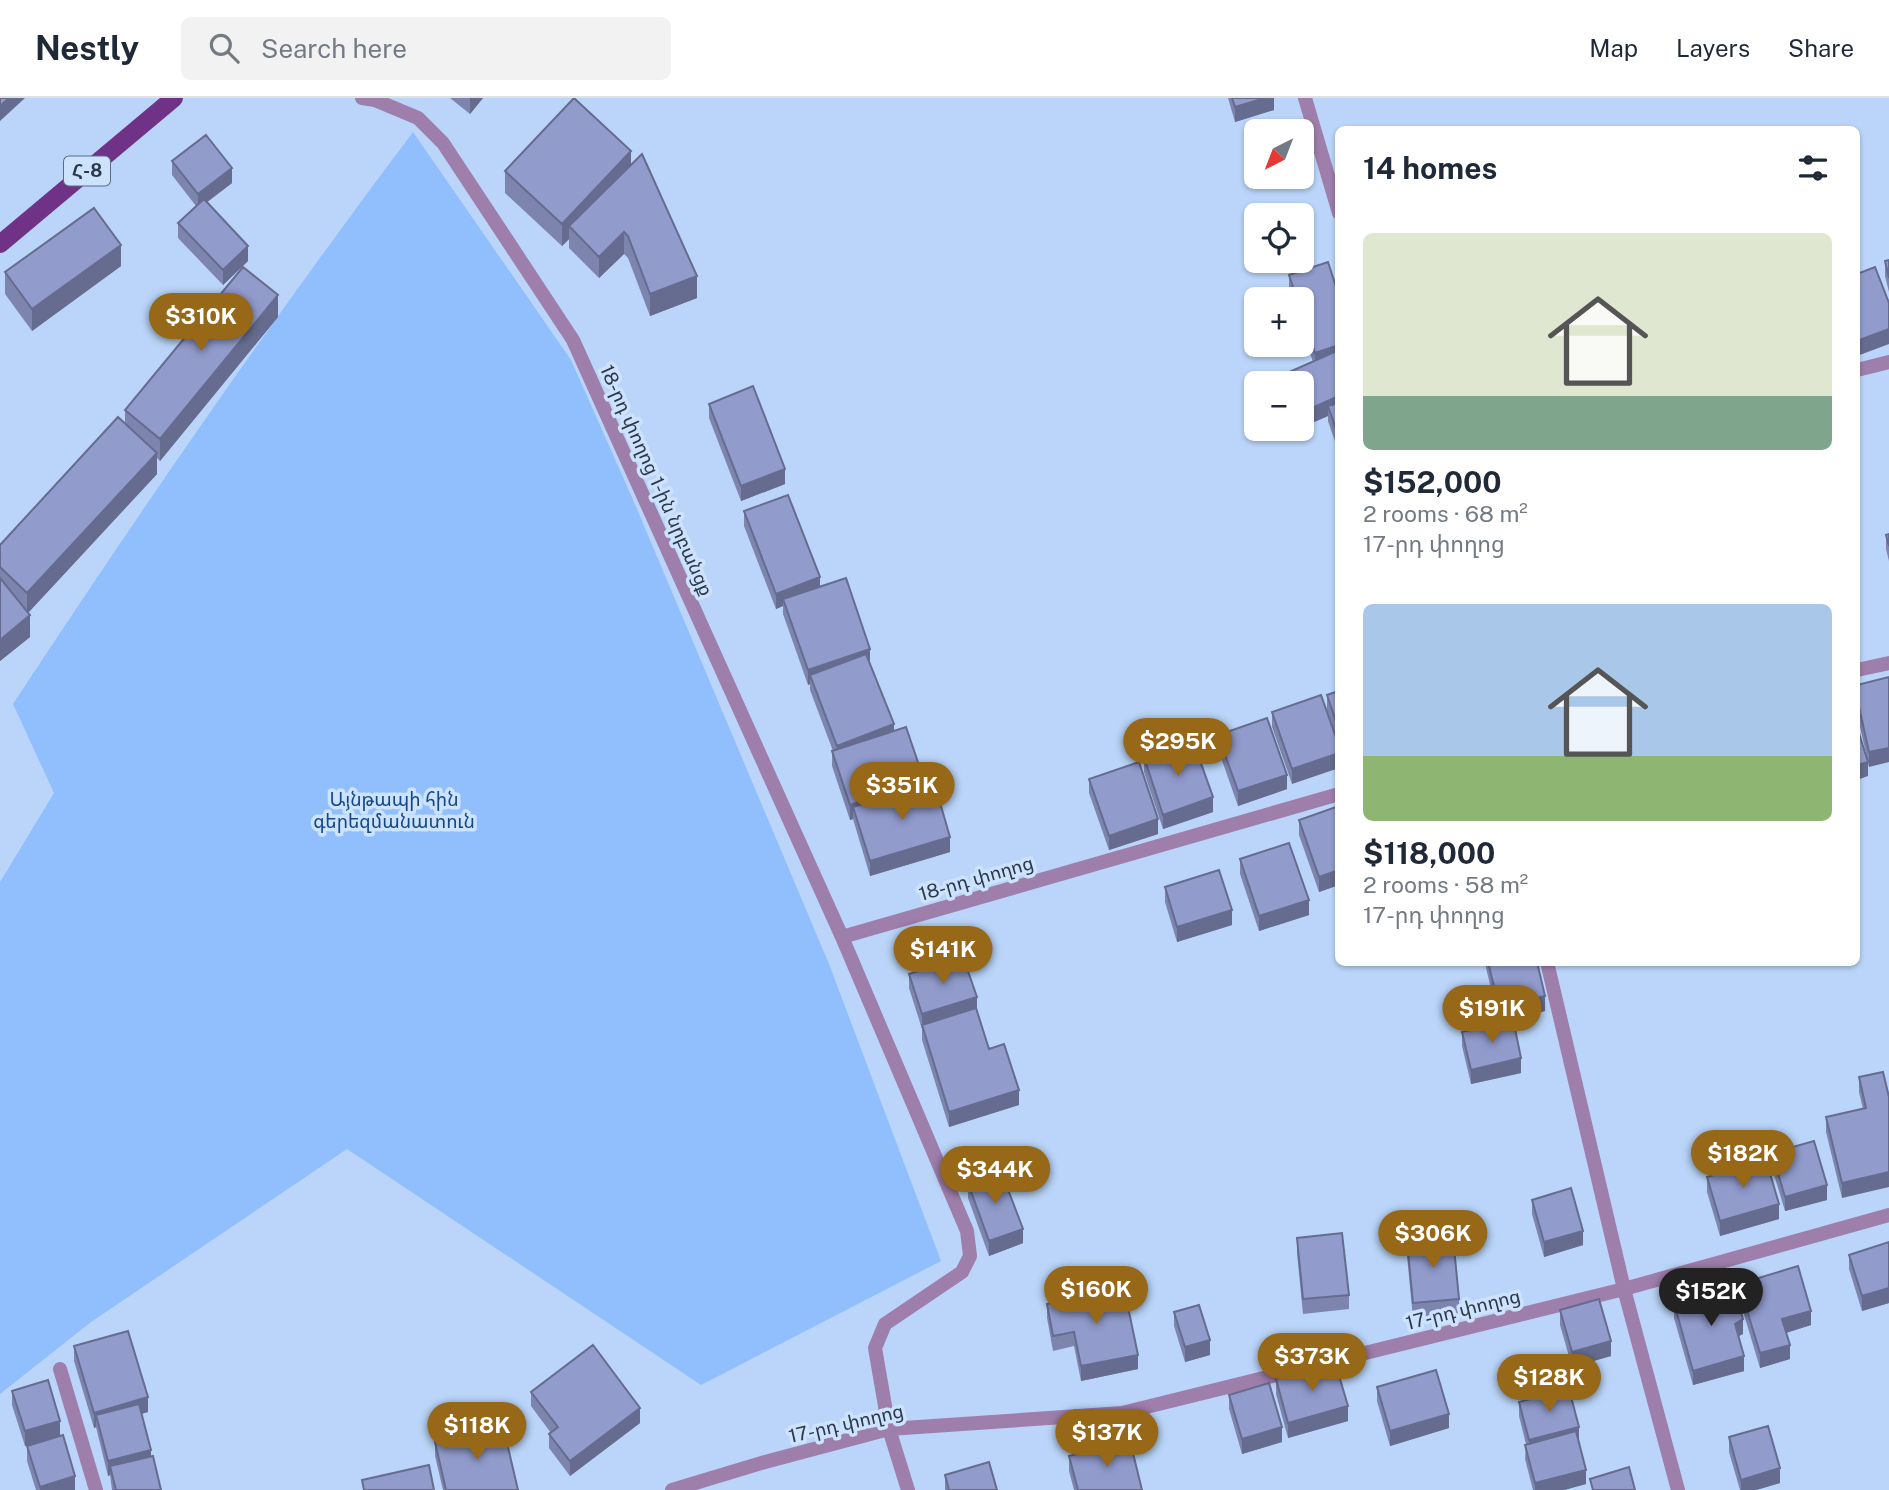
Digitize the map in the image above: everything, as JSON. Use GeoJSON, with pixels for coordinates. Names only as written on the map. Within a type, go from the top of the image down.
{"type":"FeatureCollection","features":[{"type":"Feature","properties":{"kind":"main road","name":"Հ-8"},"geometry":{"type":"LineString","coordinates":[[0,244],[174,98]]}},
{"type":"Feature","properties":{"kind":"street","name":"18-րդ փողոց 1-ին նրբանցք"},"geometry":{"type":"LineString","coordinates":[[362,98],[375,100],[418,118],[443,143],[572,340],[842,937]]}},
{"type":"Feature","properties":{"kind":"street"},"geometry":{"type":"LineString","coordinates":[[1305,98],[1335,199]]}},
{"type":"Feature","properties":{"kind":"street"},"geometry":{"type":"LineString","coordinates":[[1860,369],[1889,362]]}},
{"type":"Feature","properties":{"kind":"street"},"geometry":{"type":"LineString","coordinates":[[1860,669],[1889,663]]}},
{"type":"Feature","properties":{"kind":"street","name":"18-րդ փողոց"},"geometry":{"type":"LineString","coordinates":[[842,937],[1335,795]]}},
{"type":"Feature","properties":{"kind":"street"},"geometry":{"type":"LineString","coordinates":[[842,937],[967,1231],[970,1256],[962,1272],[886,1324],[875,1348],[890,1429],[908,1490]]}},
{"type":"Feature","properties":{"kind":"street"},"geometry":{"type":"LineString","coordinates":[[1548,966],[1624,1289],[1678,1490]]}},
{"type":"Feature","properties":{"kind":"street","name":"17-րդ փողոց"},"geometry":{"type":"LineString","coordinates":[[672,1490],[765,1461],[890,1429],[1122,1413],[1624,1289],[1889,1215]]}},
{"type":"Feature","properties":{"kind":"street"},"geometry":{"type":"LineString","coordinates":[[60,1369],[96,1490]]}},
{"type":"Feature","properties":{"kind":"green space","name":"Այնթապի հին գերեզմանատուն"},"geometry":{"type":"Polygon","coordinates":[[[413,132],[571,360],[634,502],[829,964],[941,1261],[701,1385],[347,1149],[91,1322],[0,1394],[0,882],[54,793],[13,704],[208,415],[413,132]]]}},
{"type":"Feature","properties":{"kind":"building"},"geometry":{"type":"Polygon","coordinates":[[[0,98],[9,98],[0,106],[0,98]]]}},
{"type":"Feature","properties":{"kind":"building"},"geometry":{"type":"Polygon","coordinates":[[[574,98],[631,151],[562,224],[505,171],[574,98]]]}},
{"type":"Feature","properties":{"kind":"building"},"geometry":{"type":"Polygon","coordinates":[[[1232,98],[1265,98],[1235,107],[1232,98]]]}},
{"type":"Feature","properties":{"kind":"building"},"geometry":{"type":"Polygon","coordinates":[[[206,135],[232,168],[198,194],[172,161],[206,135]]]}},
{"type":"Feature","properties":{"kind":"building"},"geometry":{"type":"Polygon","coordinates":[[[642,154],[697,276],[650,294],[628,236],[624,232],[599,257],[569,226],[642,154]]]}},
{"type":"Feature","properties":{"kind":"building"},"geometry":{"type":"Polygon","coordinates":[[[204,199],[248,246],[223,270],[178,223],[204,199]]]}},
{"type":"Feature","properties":{"kind":"building"},"geometry":{"type":"Polygon","coordinates":[[[94,208],[121,245],[32,309],[5,272],[94,208]]]}},
{"type":"Feature","properties":{"kind":"building"},"geometry":{"type":"Polygon","coordinates":[[[1889,260],[1889,278],[1885,261],[1889,260]]]}},
{"type":"Feature","properties":{"kind":"building"},"geometry":{"type":"Polygon","coordinates":[[[1328,262],[1335,284],[1335,346],[1315,353],[1314,287],[1293,287],[1289,275],[1314,273],[1314,267],[1328,262]]]}},
{"type":"Feature","properties":{"kind":"building"},"geometry":{"type":"Polygon","coordinates":[[[243,267],[278,295],[160,439],[125,410],[243,267]]]}},
{"type":"Feature","properties":{"kind":"building"},"geometry":{"type":"Polygon","coordinates":[[[1875,267],[1889,303],[1889,329],[1860,340],[1860,273],[1875,267]]]}},
{"type":"Feature","properties":{"kind":"building"},"geometry":{"type":"Polygon","coordinates":[[[1335,352],[1335,398],[1314,407],[1314,371],[1292,371],[1335,352]]]}},
{"type":"Feature","properties":{"kind":"building"},"geometry":{"type":"Polygon","coordinates":[[[753,386],[785,469],[741,486],[709,404],[753,386]]]}},
{"type":"Feature","properties":{"kind":"building"},"geometry":{"type":"Polygon","coordinates":[[[1335,404],[1335,426],[1328,406],[1335,404]]]}},
{"type":"Feature","properties":{"kind":"building"},"geometry":{"type":"Polygon","coordinates":[[[118,417],[157,453],[27,593],[0,567],[0,545],[118,417]]]}},
{"type":"Feature","properties":{"kind":"building"},"geometry":{"type":"Polygon","coordinates":[[[788,495],[820,577],[776,594],[744,511],[788,495]]]}},
{"type":"Feature","properties":{"kind":"building"},"geometry":{"type":"Polygon","coordinates":[[[0,578],[30,615],[0,640],[0,578]]]}},
{"type":"Feature","properties":{"kind":"building"},"geometry":{"type":"Polygon","coordinates":[[[846,578],[870,649],[808,670],[783,599],[846,578]]]}},
{"type":"Feature","properties":{"kind":"building"},"geometry":{"type":"Polygon","coordinates":[[[866,654],[894,724],[837,746],[810,675],[866,654]]]}},
{"type":"Feature","properties":{"kind":"building"},"geometry":{"type":"Polygon","coordinates":[[[1889,677],[1889,748],[1869,752],[1860,712],[1860,684],[1889,677]]]}},
{"type":"Feature","properties":{"kind":"building"},"geometry":{"type":"Polygon","coordinates":[[[1335,692],[1335,718],[1327,695],[1335,692]]]}},
{"type":"Feature","properties":{"kind":"building"},"geometry":{"type":"Polygon","coordinates":[[[1321,695],[1335,735],[1335,754],[1292,769],[1272,712],[1321,695]]]}},
{"type":"Feature","properties":{"kind":"building"},"geometry":{"type":"Polygon","coordinates":[[[1267,718],[1287,775],[1238,791],[1218,735],[1267,718]]]}},
{"type":"Feature","properties":{"kind":"building"},"geometry":{"type":"Polygon","coordinates":[[[906,727],[924,780],[850,805],[832,751],[906,727]]]}},
{"type":"Feature","properties":{"kind":"building"},"geometry":{"type":"Polygon","coordinates":[[[1860,737],[1868,762],[1860,764],[1860,737]]]}},
{"type":"Feature","properties":{"kind":"building"},"geometry":{"type":"Polygon","coordinates":[[[1193,741],[1213,797],[1163,815],[1144,757],[1193,741]]]}},
{"type":"Feature","properties":{"kind":"building"},"geometry":{"type":"Polygon","coordinates":[[[1139,762],[1158,819],[1109,836],[1089,779],[1139,762]]]}},
{"type":"Feature","properties":{"kind":"building"},"geometry":{"type":"Polygon","coordinates":[[[934,782],[950,837],[870,861],[853,807],[934,782]]]}},
{"type":"Feature","properties":{"kind":"building"},"geometry":{"type":"Polygon","coordinates":[[[1335,807],[1335,871],[1319,877],[1299,820],[1335,807]]]}},
{"type":"Feature","properties":{"kind":"building"},"geometry":{"type":"Polygon","coordinates":[[[1289,843],[1309,900],[1259,916],[1240,859],[1289,843]]]}},
{"type":"Feature","properties":{"kind":"building"},"geometry":{"type":"Polygon","coordinates":[[[1219,870],[1232,910],[1177,927],[1165,887],[1219,870]]]}},
{"type":"Feature","properties":{"kind":"building"},"geometry":{"type":"Polygon","coordinates":[[[963,957],[977,997],[922,1014],[909,974],[963,957]]]}},
{"type":"Feature","properties":{"kind":"building"},"geometry":{"type":"Polygon","coordinates":[[[1489,966],[1538,966],[1545,996],[1499,1007],[1489,966]]]}},
{"type":"Feature","properties":{"kind":"building"},"geometry":{"type":"Polygon","coordinates":[[[976,1008],[989,1049],[1004,1044],[1019,1090],[949,1112],[922,1025],[976,1008]]]}},
{"type":"Feature","properties":{"kind":"building"},"geometry":{"type":"Polygon","coordinates":[[[1513,1019],[1521,1058],[1471,1070],[1462,1032],[1513,1019]]]}},
{"type":"Feature","properties":{"kind":"building"},"geometry":{"type":"Polygon","coordinates":[[[1883,1072],[1889,1097],[1889,1172],[1842,1183],[1826,1117],[1866,1108],[1859,1077],[1883,1072]]]}},
{"type":"Feature","properties":{"kind":"building"},"geometry":{"type":"Polygon","coordinates":[[[1814,1141],[1827,1185],[1785,1197],[1772,1153],[1814,1141]]]}},
{"type":"Feature","properties":{"kind":"building"},"geometry":{"type":"Polygon","coordinates":[[[1766,1160],[1779,1204],[1720,1221],[1707,1177],[1766,1160]]]}},
{"type":"Feature","properties":{"kind":"building"},"geometry":{"type":"Polygon","coordinates":[[[1001,1171],[1023,1229],[989,1241],[968,1183],[1001,1171]]]}},
{"type":"Feature","properties":{"kind":"building"},"geometry":{"type":"Polygon","coordinates":[[[1571,1188],[1583,1231],[1544,1242],[1532,1200],[1571,1188]]]}},
{"type":"Feature","properties":{"kind":"building"},"geometry":{"type":"Polygon","coordinates":[[[1342,1233],[1349,1295],[1303,1299],[1297,1238],[1342,1233]]]}},
{"type":"Feature","properties":{"kind":"building"},"geometry":{"type":"Polygon","coordinates":[[[1453,1237],[1459,1299],[1413,1303],[1407,1241],[1453,1237]]]}},
{"type":"Feature","properties":{"kind":"building"},"geometry":{"type":"Polygon","coordinates":[[[1889,1242],[1889,1288],[1862,1296],[1849,1255],[1889,1242]]]}},
{"type":"Feature","properties":{"kind":"building"},"geometry":{"type":"Polygon","coordinates":[[[1798,1266],[1811,1311],[1782,1319],[1790,1345],[1760,1353],[1739,1284],[1798,1266]]]}},
{"type":"Feature","properties":{"kind":"building"},"geometry":{"type":"Polygon","coordinates":[[[1733,1287],[1743,1319],[1735,1324],[1744,1356],[1693,1371],[1674,1303],[1733,1287]]]}},
{"type":"Feature","properties":{"kind":"building"},"geometry":{"type":"Polygon","coordinates":[[[1124,1288],[1138,1355],[1081,1366],[1074,1332],[1053,1336],[1047,1304],[1124,1288]]]}},
{"type":"Feature","properties":{"kind":"building"},"geometry":{"type":"Polygon","coordinates":[[[1599,1299],[1611,1341],[1572,1352],[1560,1310],[1599,1299]]]}},
{"type":"Feature","properties":{"kind":"building"},"geometry":{"type":"Polygon","coordinates":[[[1199,1305],[1210,1340],[1185,1347],[1174,1312],[1199,1305]]]}},
{"type":"Feature","properties":{"kind":"building"},"geometry":{"type":"Polygon","coordinates":[[[128,1331],[148,1397],[94,1413],[74,1346],[128,1331]]]}},
{"type":"Feature","properties":{"kind":"building"},"geometry":{"type":"Polygon","coordinates":[[[593,1345],[640,1408],[570,1461],[549,1434],[558,1427],[531,1392],[593,1345]]]}},
{"type":"Feature","properties":{"kind":"building"},"geometry":{"type":"Polygon","coordinates":[[[1335,1362],[1348,1406],[1288,1423],[1276,1379],[1335,1362]]]}},
{"type":"Feature","properties":{"kind":"building"},"geometry":{"type":"Polygon","coordinates":[[[1436,1370],[1449,1414],[1390,1431],[1377,1387],[1436,1370]]]}},
{"type":"Feature","properties":{"kind":"building"},"geometry":{"type":"Polygon","coordinates":[[[48,1380],[60,1421],[25,1431],[12,1391],[48,1380]]]}},
{"type":"Feature","properties":{"kind":"building"},"geometry":{"type":"Polygon","coordinates":[[[1269,1383],[1282,1427],[1242,1439],[1229,1395],[1269,1383]]]}},
{"type":"Feature","properties":{"kind":"building"},"geometry":{"type":"Polygon","coordinates":[[[1569,1389],[1579,1427],[1529,1440],[1519,1402],[1569,1389]]]}},
{"type":"Feature","properties":{"kind":"building"},"geometry":{"type":"Polygon","coordinates":[[[139,1404],[151,1450],[108,1461],[96,1415],[139,1404]]]}},
{"type":"Feature","properties":{"kind":"building"},"geometry":{"type":"Polygon","coordinates":[[[503,1426],[518,1490],[446,1490],[435,1442],[503,1426]]]}},
{"type":"Feature","properties":{"kind":"building"},"geometry":{"type":"Polygon","coordinates":[[[1768,1426],[1780,1468],[1741,1480],[1729,1437],[1768,1426]]]}},
{"type":"Feature","properties":{"kind":"building"},"geometry":{"type":"Polygon","coordinates":[[[1576,1431],[1586,1470],[1535,1483],[1525,1445],[1576,1431]]]}},
{"type":"Feature","properties":{"kind":"building"},"geometry":{"type":"Polygon","coordinates":[[[63,1435],[75,1476],[40,1487],[27,1446],[63,1435]]]}},
{"type":"Feature","properties":{"kind":"building"},"geometry":{"type":"Polygon","coordinates":[[[1130,1441],[1142,1490],[1078,1490],[1069,1456],[1130,1441]]]}},
{"type":"Feature","properties":{"kind":"building"},"geometry":{"type":"Polygon","coordinates":[[[153,1456],[161,1490],[116,1490],[110,1466],[153,1456]]]}},
{"type":"Feature","properties":{"kind":"building"},"geometry":{"type":"Polygon","coordinates":[[[989,1462],[997,1490],[949,1490],[945,1475],[989,1462]]]}},
{"type":"Feature","properties":{"kind":"building"},"geometry":{"type":"Polygon","coordinates":[[[429,1465],[434,1490],[364,1490],[362,1480],[429,1465]]]}},
{"type":"Feature","properties":{"kind":"building"},"geometry":{"type":"Polygon","coordinates":[[[1629,1467],[1635,1490],[1593,1490],[1590,1479],[1629,1467]]]}}]}
